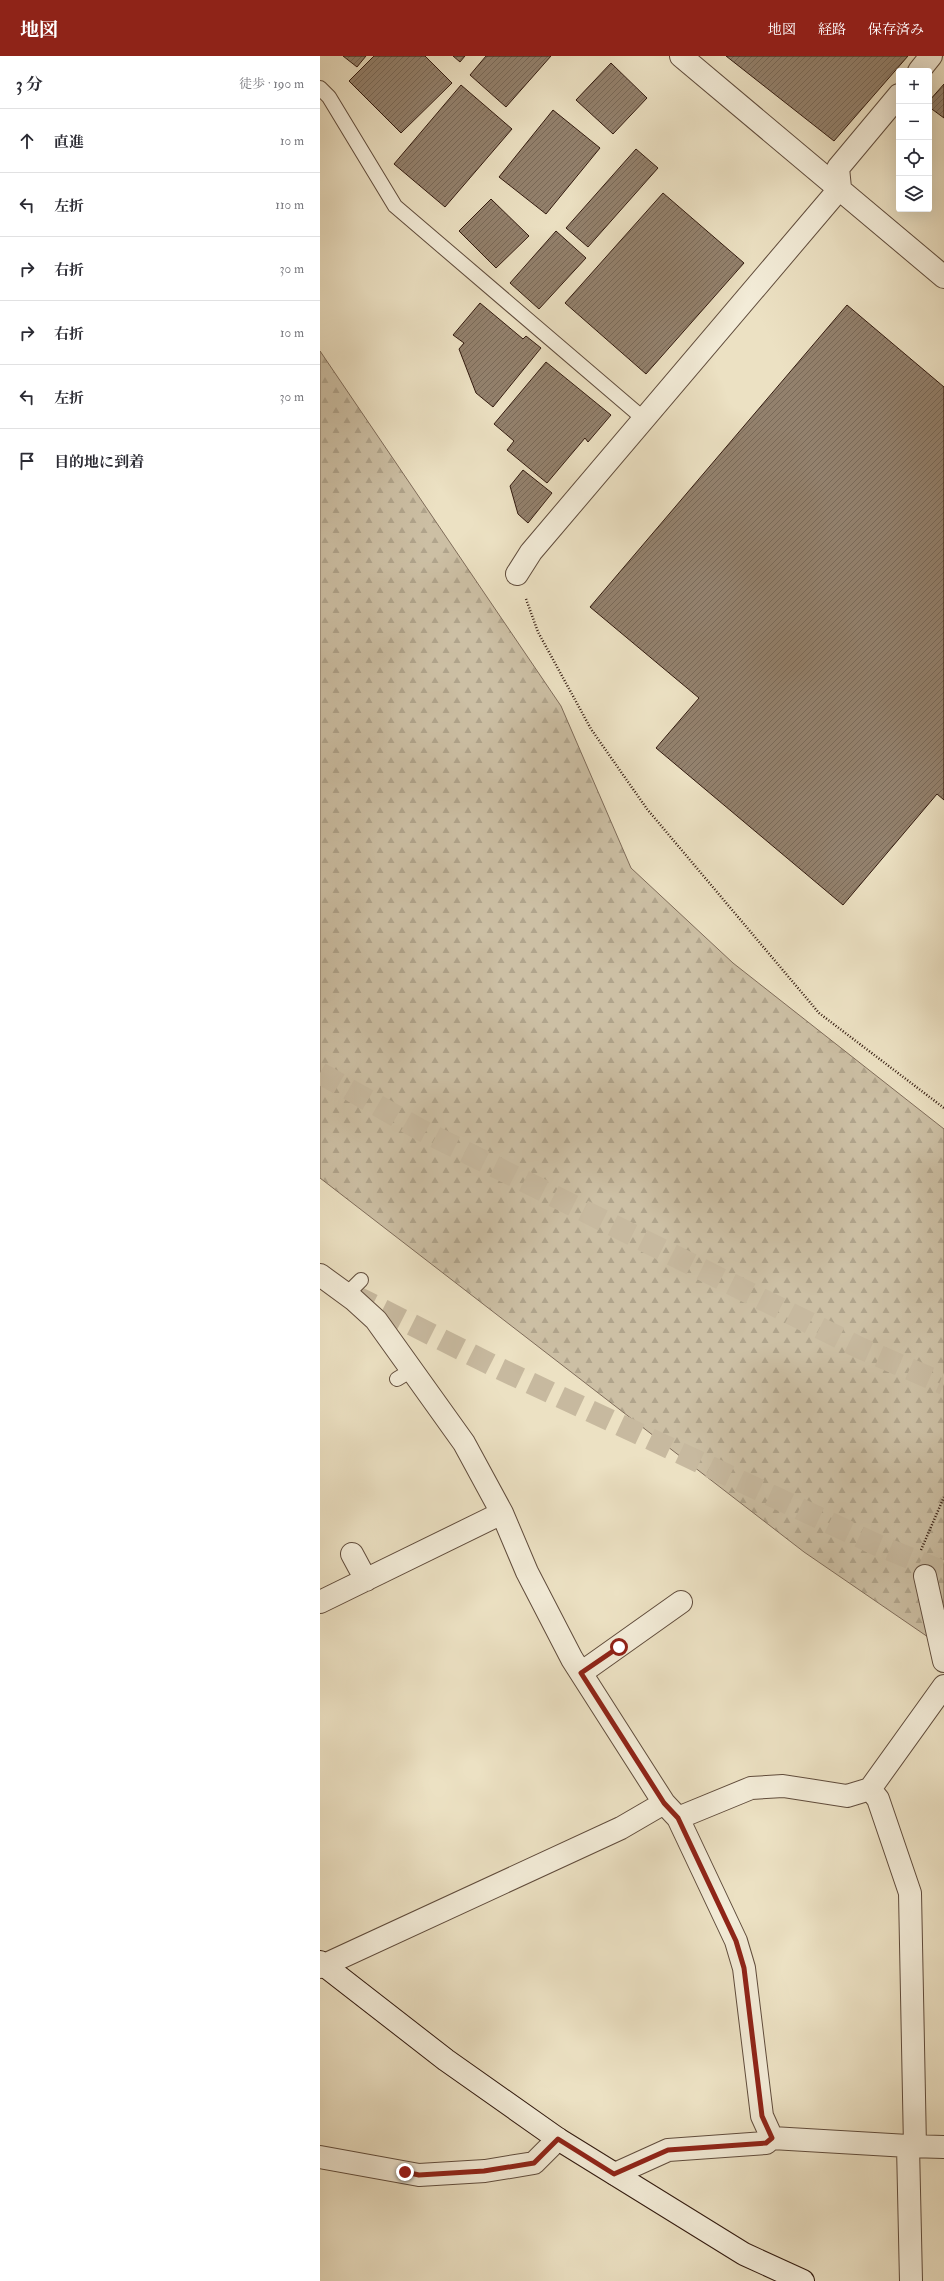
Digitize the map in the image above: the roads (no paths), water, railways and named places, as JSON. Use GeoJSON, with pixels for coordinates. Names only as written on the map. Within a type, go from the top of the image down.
{"type":"FeatureCollection","features":[{"type":"Feature","properties":{"kind":"street"},"geometry":{"type":"LineString","coordinates":[[681,56],[840,188],[944,277]]}},
{"type":"Feature","properties":{"kind":"street"},"geometry":{"type":"LineString","coordinates":[[921,68],[931,56]]}},
{"type":"Feature","properties":{"kind":"street"},"geometry":{"type":"LineString","coordinates":[[517,574],[531,552],[840,188],[838,168],[896,99]]}},
{"type":"Feature","properties":{"kind":"street"},"geometry":{"type":"LineString","coordinates":[[320,1274],[354,1287],[376,1320],[405,1374],[464,1443],[502,1513],[527,1572],[581,1673],[671,1811],[736,1941],[744,1968],[762,2116],[772,2138]]}},
{"type":"Feature","properties":{"kind":"street"},"geometry":{"type":"LineString","coordinates":[[320,1602],[502,1513]]}},
{"type":"Feature","properties":{"kind":"street"},"geometry":{"type":"LineString","coordinates":[[352,1554],[366,1580]]}},
{"type":"Feature","properties":{"kind":"street"},"geometry":{"type":"LineString","coordinates":[[926,1576],[944,1661]]}},
{"type":"Feature","properties":{"kind":"street"},"geometry":{"type":"LineString","coordinates":[[581,1673],[681,1602]]}},
{"type":"Feature","properties":{"kind":"street"},"geometry":{"type":"LineString","coordinates":[[803,2281],[744,2254],[558,2139],[446,2060],[321,1964],[620,1828],[671,1811],[751,1788],[784,1786],[847,1796],[870,1790],[944,1686]]}},
{"type":"Feature","properties":{"kind":"street"},"geometry":{"type":"LineString","coordinates":[[870,1790],[878,1799],[910,1893],[912,2147],[911,2281]]}},
{"type":"Feature","properties":{"kind":"street"},"geometry":{"type":"LineString","coordinates":[[614,2174],[668,2150],[766,2143],[772,2138],[912,2147],[944,2147]]}},
{"type":"Feature","properties":{"kind":"street"},"geometry":{"type":"LineString","coordinates":[[320,2157],[419,2175],[484,2171],[534,2163],[558,2139]]}},
{"type":"Feature","properties":{"kind":"lane"},"geometry":{"type":"LineString","coordinates":[[320,88],[329,97],[395,206],[644,419]]}},
{"type":"Feature","properties":{"kind":"tunnel"},"geometry":{"type":"LineString","coordinates":[[320,1073],[419,1129],[860,1348],[944,1384]]}},
{"type":"Feature","properties":{"kind":"tunnel"},"geometry":{"type":"LineString","coordinates":[[353,1295],[496,1367],[875,1544],[944,1572]]}}]}
